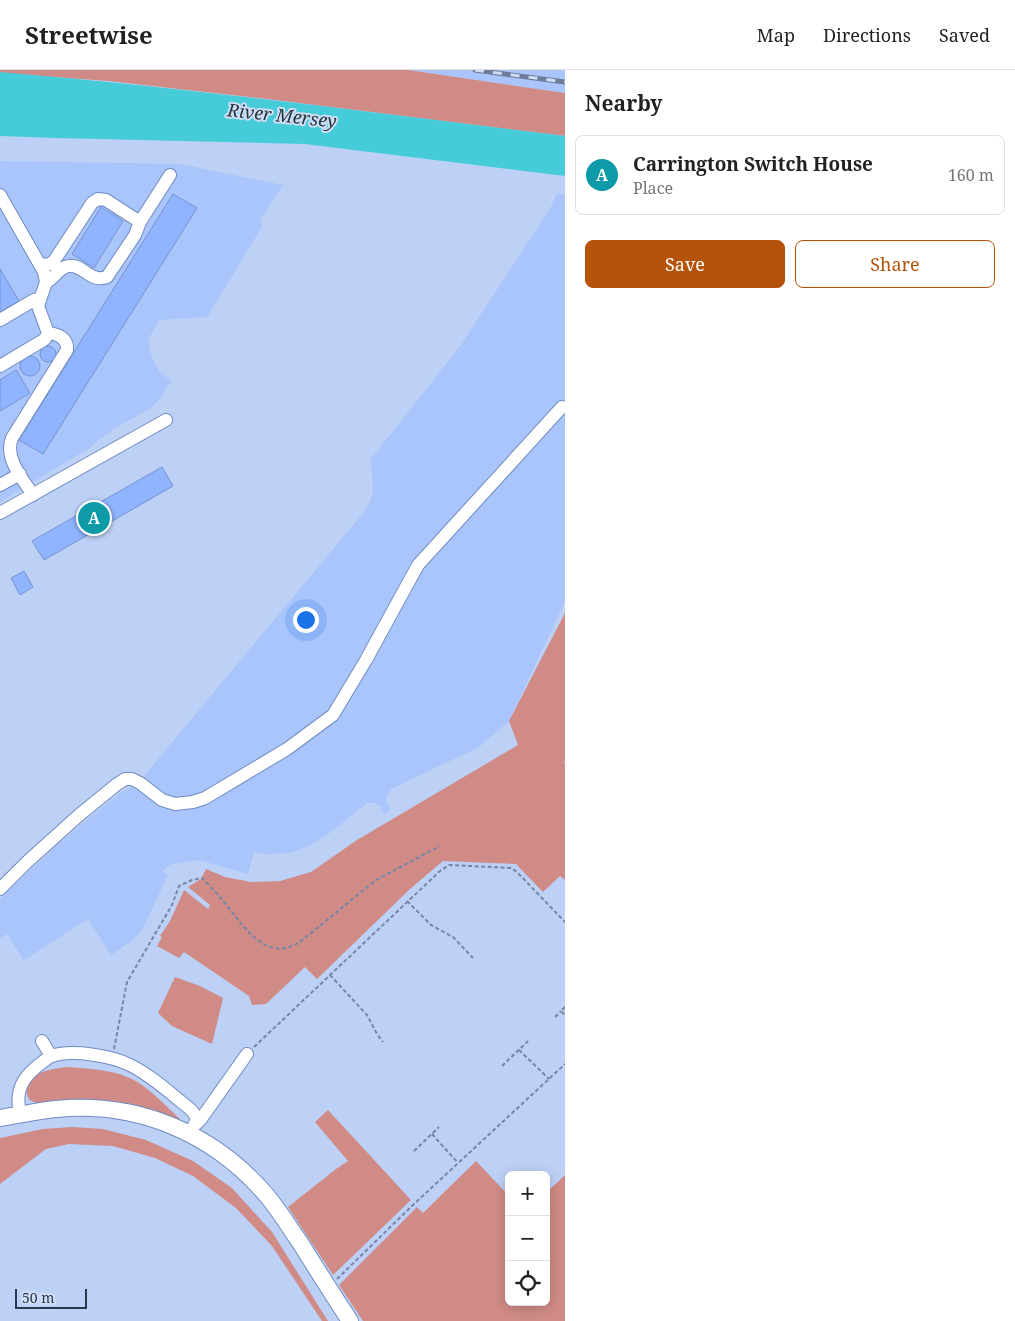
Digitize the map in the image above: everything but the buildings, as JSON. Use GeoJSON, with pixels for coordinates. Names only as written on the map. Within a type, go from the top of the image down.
{"type":"FeatureCollection","features":[{"type":"Feature","properties":{"kind":"main road"},"geometry":{"type":"LineString","coordinates":[[0,1118],[57,1109],[96,1109],[114,1110],[176,1127],[192,1128],[202,1140],[230,1160],[268,1198],[350,1321]]}},
{"type":"Feature","properties":{"kind":"street"},"geometry":{"type":"LineString","coordinates":[[46,282],[52,280],[60,270],[69,266],[79,268],[96,278],[107,277],[135,235],[140,222],[170,175]]}},
{"type":"Feature","properties":{"kind":"street"},"geometry":{"type":"LineString","coordinates":[[0,366],[45,339],[48,332],[38,306],[46,282],[44,272],[1,197]]}},
{"type":"Feature","properties":{"kind":"street"},"geometry":{"type":"LineString","coordinates":[[40,265],[50,264],[54,261],[92,203],[98,199],[106,200],[140,222]]}},
{"type":"Feature","properties":{"kind":"street"},"geometry":{"type":"LineString","coordinates":[[0,320],[34,300],[39,300]]}},
{"type":"Feature","properties":{"kind":"street"},"geometry":{"type":"LineString","coordinates":[[33,495],[11,458],[10,444],[67,350],[65,340],[48,332]]}},
{"type":"Feature","properties":{"kind":"street"},"geometry":{"type":"LineString","coordinates":[[0,889],[78,816],[116,784],[125,779],[132,779],[140,783],[162,800],[175,804],[193,802],[205,798],[287,749],[334,715],[418,565],[562,407]]}},
{"type":"Feature","properties":{"kind":"street"},"geometry":{"type":"LineString","coordinates":[[0,513],[166,420]]}},
{"type":"Feature","properties":{"kind":"street"},"geometry":{"type":"LineString","coordinates":[[0,485],[20,474]]}},
{"type":"Feature","properties":{"kind":"street"},"geometry":{"type":"LineString","coordinates":[[42,1041],[51,1056]]}},
{"type":"Feature","properties":{"kind":"street"},"geometry":{"type":"LineString","coordinates":[[20,1114],[18,1105],[19,1094],[23,1081],[41,1063],[51,1056],[80,1054],[112,1059],[130,1065],[148,1076],[195,1113],[196,1118],[192,1128]]}},
{"type":"Feature","properties":{"kind":"street"},"geometry":{"type":"LineString","coordinates":[[192,1128],[201,1119],[247,1054]]}},
{"type":"Feature","properties":{"kind":"path"},"geometry":{"type":"LineString","coordinates":[[112,1059],[127,982],[172,905],[179,886],[202,878],[260,943],[273,948],[288,948],[300,942],[376,880],[440,846]]}},
{"type":"Feature","properties":{"kind":"path"},"geometry":{"type":"LineString","coordinates":[[247,1054],[440,871],[449,865],[511,868],[518,872],[565,922]]}},
{"type":"Feature","properties":{"kind":"path"},"geometry":{"type":"LineString","coordinates":[[408,901],[431,925],[453,936],[473,958]]}},
{"type":"Feature","properties":{"kind":"path"},"geometry":{"type":"LineString","coordinates":[[330,975],[367,1015],[383,1042]]}},
{"type":"Feature","properties":{"kind":"path"},"geometry":{"type":"LineString","coordinates":[[555,1017],[565,1008]]}},
{"type":"Feature","properties":{"kind":"path"},"geometry":{"type":"LineString","coordinates":[[561,1011],[565,1015]]}},
{"type":"Feature","properties":{"kind":"path"},"geometry":{"type":"LineString","coordinates":[[502,1066],[528,1041]]}},
{"type":"Feature","properties":{"kind":"path"},"geometry":{"type":"LineString","coordinates":[[519,1050],[549,1079]]}},
{"type":"Feature","properties":{"kind":"path"},"geometry":{"type":"LineString","coordinates":[[328,1288],[458,1162],[565,1064]]}},
{"type":"Feature","properties":{"kind":"path"},"geometry":{"type":"LineString","coordinates":[[414,1150],[439,1127]]}},
{"type":"Feature","properties":{"kind":"path"},"geometry":{"type":"LineString","coordinates":[[432,1134],[458,1162]]}},
{"type":"Feature","properties":{"kind":"shaded area"},"geometry":{"type":"Polygon","coordinates":[[[0,70],[408,70],[565,93],[565,136],[108,81],[0,73],[0,70]]]}},
{"type":"Feature","properties":{"kind":"shaded area"},"geometry":{"type":"Polygon","coordinates":[[[408,70],[560,70],[565,71],[565,93],[408,70]]]}},
{"type":"Feature","properties":{"kind":"shaded area"},"geometry":{"type":"Polygon","coordinates":[[[0,161],[179,164],[283,185],[260,220],[262,227],[207,317],[159,320],[148,340],[151,355],[158,370],[171,381],[159,400],[149,409],[112,430],[88,449],[0,502],[0,161]]]}},
{"type":"Feature","properties":{"kind":"shaded area"},"geometry":{"type":"Polygon","coordinates":[[[557,193],[565,195],[565,601],[509,721],[479,747],[391,789],[386,796],[387,803],[391,809],[384,814],[380,806],[374,803],[367,803],[331,832],[310,845],[290,853],[267,854],[254,852],[248,874],[199,860],[172,864],[162,871],[168,875],[142,930],[133,940],[111,955],[88,919],[24,960],[7,934],[0,938],[0,899],[57,845],[119,794],[131,787],[138,788],[144,776],[368,507],[373,491],[371,459],[461,345],[551,207],[557,193]]]}},
{"type":"Feature","properties":{"kind":"shaded area"},"geometry":{"type":"Polygon","coordinates":[[[565,613],[565,880],[560,876],[543,892],[516,864],[443,861],[410,889],[317,979],[305,967],[266,1004],[252,1005],[249,996],[184,952],[179,958],[157,946],[162,937],[160,936],[170,921],[184,890],[208,909],[210,905],[188,887],[201,879],[206,869],[225,877],[251,882],[280,881],[311,872],[357,840],[518,745],[509,721],[565,613]]]}},
{"type":"Feature","properties":{"kind":"shaded area"},"geometry":{"type":"Polygon","coordinates":[[[175,977],[200,986],[223,998],[212,1044],[172,1026],[158,1013],[175,977]]]}},
{"type":"Feature","properties":{"kind":"shaded area"},"geometry":{"type":"Polygon","coordinates":[[[67,1067],[106,1071],[134,1080],[152,1093],[180,1119],[111,1102],[78,1100],[40,1103],[29,1099],[27,1087],[34,1076],[67,1067]]]}},
{"type":"Feature","properties":{"kind":"shaded area"},"geometry":{"type":"Polygon","coordinates":[[[328,1110],[411,1200],[333,1275],[288,1207],[348,1161],[315,1122],[328,1110]]]}},
{"type":"Feature","properties":{"kind":"shaded area"},"geometry":{"type":"Polygon","coordinates":[[[72,1127],[103,1129],[146,1140],[193,1161],[232,1188],[272,1232],[328,1321],[322,1321],[272,1246],[236,1208],[193,1176],[155,1158],[113,1146],[69,1144],[46,1149],[0,1184],[0,1138],[43,1129],[72,1127]]]}},
{"type":"Feature","properties":{"kind":"shaded area"},"geometry":{"type":"Polygon","coordinates":[[[476,1161],[505,1192],[505,1306],[550,1306],[550,1189],[565,1175],[565,1321],[363,1321],[339,1285],[417,1207],[423,1213],[476,1161]]]}},
{"type":"Feature","properties":{"kind":"water","name":"River Mersey"},"geometry":{"type":"Polygon","coordinates":[[[0,72],[212,93],[565,136],[565,176],[305,144],[0,136],[0,72]]]}},
{"type":"Feature","properties":{"kind":"railway"},"geometry":{"type":"LineString","coordinates":[[475,70],[565,82]]}},
{"type":"Feature","properties":{"kind":"place","name":"Carrington Switch House"},"geometry":{"type":"Point","coordinates":[94,518]}}]}
